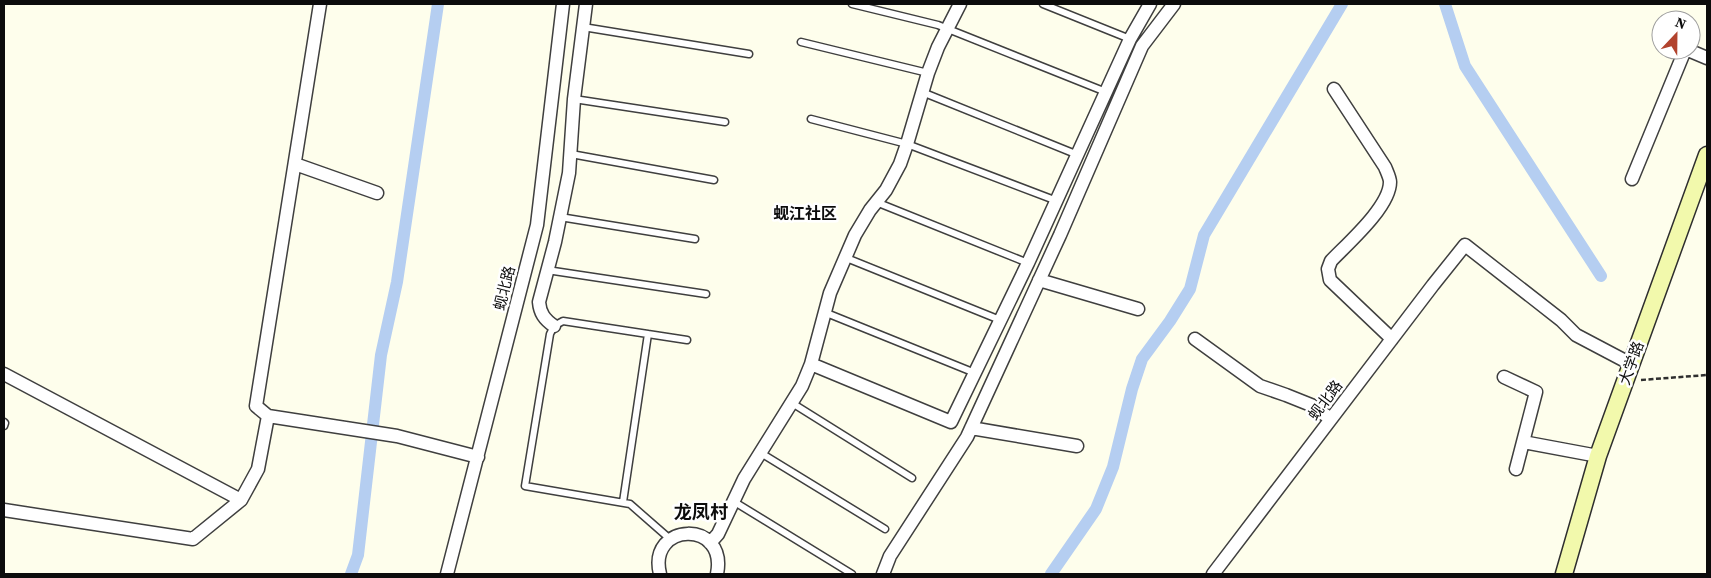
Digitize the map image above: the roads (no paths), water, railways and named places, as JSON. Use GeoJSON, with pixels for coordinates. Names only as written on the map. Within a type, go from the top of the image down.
{"type":"FeatureCollection","features":[{"type":"Feature","properties":{"kind":"main road","name":"大学路"},"geometry":{"type":"LineString","coordinates":[[1564,574],[1598,456],[1707,155]]}},
{"type":"Feature","properties":{"kind":"street"},"geometry":{"type":"LineString","coordinates":[[320,4],[256,406],[268,416],[397,436],[478,457]]}},
{"type":"Feature","properties":{"kind":"street","name":"蚬北路"},"geometry":{"type":"LineString","coordinates":[[447,574],[537,225],[563,4]]}},
{"type":"Feature","properties":{"kind":"street"},"geometry":{"type":"LineString","coordinates":[[554,326],[546,320],[540,311],[539,302],[560,218],[571,154],[574,99],[586,4]]}},
{"type":"Feature","properties":{"kind":"street"},"geometry":{"type":"LineString","coordinates":[[710,543],[718,534],[744,479],[802,386],[811,364],[830,293],[844,257],[855,235],[894,177],[907,144],[928,73],[960,4]]}},
{"type":"Feature","properties":{"kind":"street"},"geometry":{"type":"LineString","coordinates":[[811,364],[951,422],[1057,201],[1130,39],[1150,4]]}},
{"type":"Feature","properties":{"kind":"street"},"geometry":{"type":"LineString","coordinates":[[882,574],[890,556],[968,437],[1040,280],[1142,46],[1174,4]]}},
{"type":"Feature","properties":{"kind":"street"},"geometry":{"type":"LineString","coordinates":[[1632,179],[1683,60]]}},
{"type":"Feature","properties":{"kind":"street"},"geometry":{"type":"LineString","coordinates":[[1334,89],[1385,167],[1390,181],[1388,192],[1377,212],[1331,261],[1328,269],[1330,280],[1392,338]]}},
{"type":"Feature","properties":{"kind":"street"},"geometry":{"type":"LineString","coordinates":[[295,164],[377,192]]}},
{"type":"Feature","properties":{"kind":"street","name":"蚬北路"},"geometry":{"type":"LineString","coordinates":[[1213,574],[1464,245],[1561,320],[1576,335],[1631,364]]}},
{"type":"Feature","properties":{"kind":"street"},"geometry":{"type":"LineString","coordinates":[[1040,280],[1138,310]]}},
{"type":"Feature","properties":{"kind":"street"},"geometry":{"type":"LineString","coordinates":[[1195,339],[1260,386],[1311,405],[1331,419]]}},
{"type":"Feature","properties":{"kind":"street"},"geometry":{"type":"LineString","coordinates":[[4,374],[241,500]]}},
{"type":"Feature","properties":{"kind":"street"},"geometry":{"type":"LineString","coordinates":[[1504,377],[1536,392],[1516,469]]}},
{"type":"Feature","properties":{"kind":"street"},"geometry":{"type":"LineString","coordinates":[[4,510],[193,539],[241,500],[258,469],[268,416]]}},
{"type":"Feature","properties":{"kind":"street"},"geometry":{"type":"LineString","coordinates":[[971,428],[1078,446]]}},
{"type":"Feature","properties":{"kind":"street"},"geometry":{"type":"LineString","coordinates":[[1523,442],[1598,456]]}},
{"type":"Feature","properties":{"kind":"street"},"geometry":{"type":"LineString","coordinates":[[660,574],[658,560],[662,548],[670,539],[682,534],[695,534],[707,539],[715,549],[719,561],[717,574]]}},
{"type":"Feature","properties":{"kind":"lane"},"geometry":{"type":"LineString","coordinates":[[852,4],[948,29],[1106,92]]}},
{"type":"Feature","properties":{"kind":"lane"},"geometry":{"type":"LineString","coordinates":[[1043,4],[1130,39]]}},
{"type":"Feature","properties":{"kind":"lane"},"geometry":{"type":"LineString","coordinates":[[583,27],[749,54]]}},
{"type":"Feature","properties":{"kind":"lane"},"geometry":{"type":"LineString","coordinates":[[801,42],[928,73]]}},
{"type":"Feature","properties":{"kind":"lane"},"geometry":{"type":"LineString","coordinates":[[922,92],[1078,155]]}},
{"type":"Feature","properties":{"kind":"lane"},"geometry":{"type":"LineString","coordinates":[[574,99],[725,122]]}},
{"type":"Feature","properties":{"kind":"lane"},"geometry":{"type":"LineString","coordinates":[[811,119],[907,144],[1057,201]]}},
{"type":"Feature","properties":{"kind":"lane"},"geometry":{"type":"LineString","coordinates":[[571,154],[714,180]]}},
{"type":"Feature","properties":{"kind":"lane"},"geometry":{"type":"LineString","coordinates":[[876,202],[1028,263]]}},
{"type":"Feature","properties":{"kind":"lane"},"geometry":{"type":"LineString","coordinates":[[560,218],[694,239]]}},
{"type":"Feature","properties":{"kind":"lane"},"geometry":{"type":"LineString","coordinates":[[844,257],[1000,320]]}},
{"type":"Feature","properties":{"kind":"lane"},"geometry":{"type":"LineString","coordinates":[[547,270],[706,294]]}},
{"type":"Feature","properties":{"kind":"lane"},"geometry":{"type":"LineString","coordinates":[[824,312],[975,373]]}},
{"type":"Feature","properties":{"kind":"lane"},"geometry":{"type":"LineString","coordinates":[[670,539],[630,504],[525,486],[550,334],[554,326],[563,321],[687,340]]}},
{"type":"Feature","properties":{"kind":"lane"},"geometry":{"type":"LineString","coordinates":[[623,502],[648,334]]}},
{"type":"Feature","properties":{"kind":"lane"},"geometry":{"type":"LineString","coordinates":[[792,403],[912,478]]}},
{"type":"Feature","properties":{"kind":"lane"},"geometry":{"type":"LineString","coordinates":[[4,422],[4,426]]}},
{"type":"Feature","properties":{"kind":"lane"},"geometry":{"type":"LineString","coordinates":[[761,453],[885,529]]}},
{"type":"Feature","properties":{"kind":"lane"},"geometry":{"type":"LineString","coordinates":[[733,501],[852,574]]}},
{"type":"Feature","properties":{"kind":"waterway"},"geometry":{"type":"LineString","coordinates":[[351,574],[358,555],[381,355],[397,282],[438,4]]}},
{"type":"Feature","properties":{"kind":"waterway"},"geometry":{"type":"LineString","coordinates":[[1051,574],[1096,509],[1113,467],[1132,389],[1142,359],[1170,321],[1190,289],[1204,235],[1342,4]]}},
{"type":"Feature","properties":{"kind":"waterway"},"geometry":{"type":"LineString","coordinates":[[1445,4],[1465,66],[1601,276]]}},
{"type":"Feature","properties":{"kind":"district","name":"蚬江社区"},"geometry":{"type":"Point","coordinates":[805,213]}},
{"type":"Feature","properties":{"kind":"district","name":"龙凤村"},"geometry":{"type":"Point","coordinates":[701,511]}}]}
